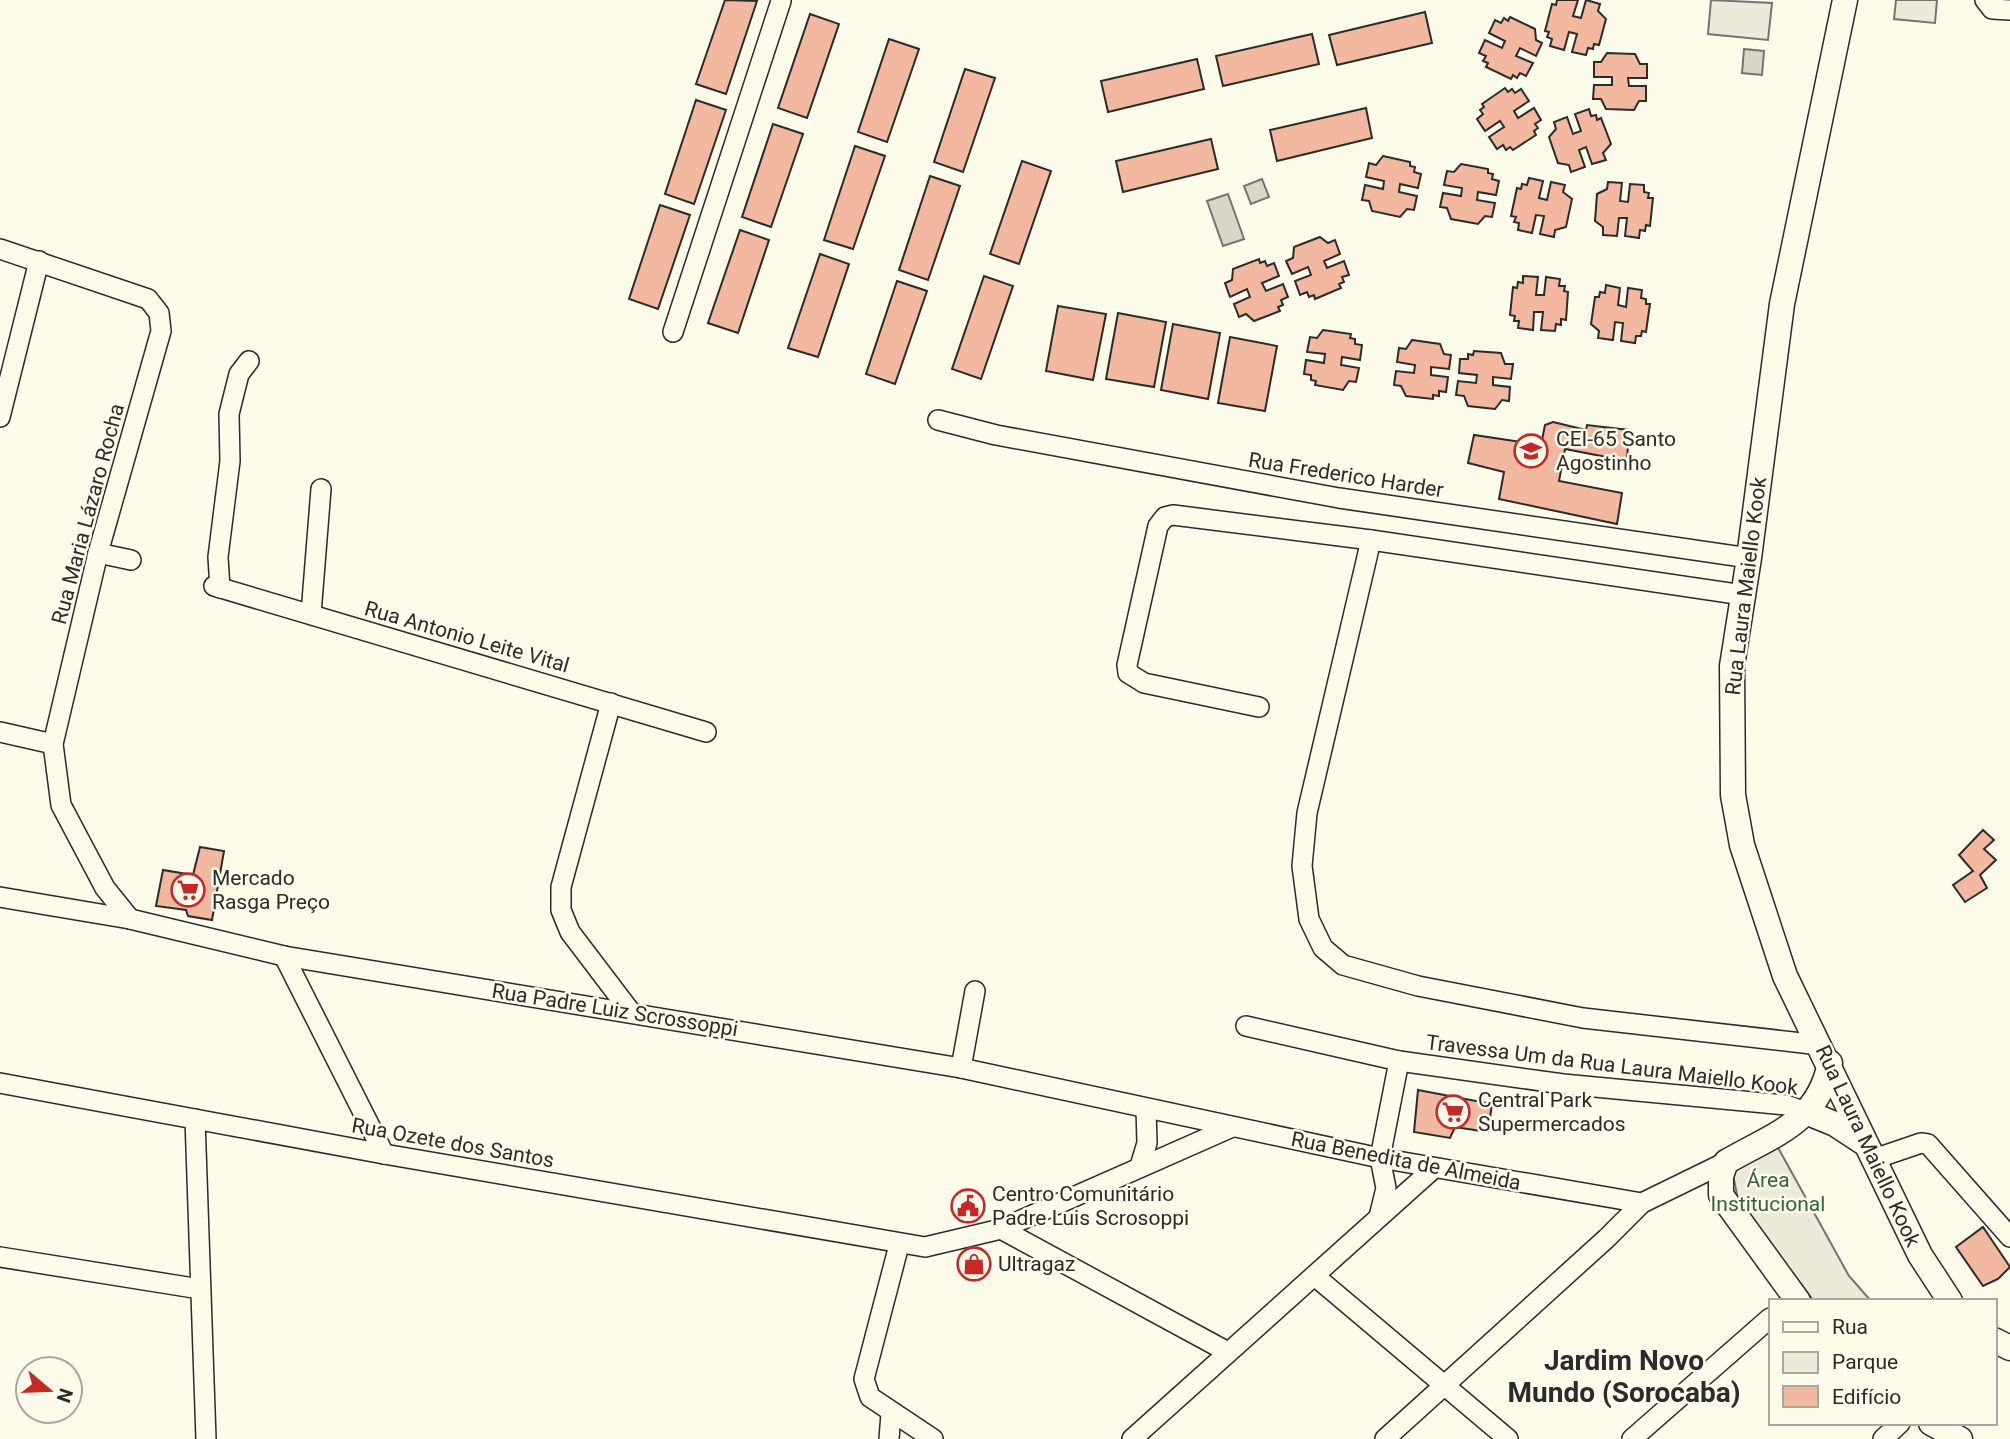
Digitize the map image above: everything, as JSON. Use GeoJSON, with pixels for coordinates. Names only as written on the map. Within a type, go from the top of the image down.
{"type":"FeatureCollection","features":[{"type":"Feature","properties":{"kind":"main road","name":"Rua Laura Maiello Kook"},"geometry":{"type":"LineString","coordinates":[[1845,0],[1782,304],[1732,666],[1733,795],[1742,845],[1785,976],[1920,1255],[1949,1299]]}},
{"type":"Feature","properties":{"kind":"main road"},"geometry":{"type":"LineString","coordinates":[[1793,1299],[1728,1207],[1721,1195],[1720,1185],[1726,1162],[1808,1113],[1825,1086],[1825,1054]]}},
{"type":"Feature","properties":{"kind":"main road"},"geometry":{"type":"LineString","coordinates":[[1808,1113],[1835,1124],[1869,1151]]}},
{"type":"Feature","properties":{"kind":"main road"},"geometry":{"type":"LineString","coordinates":[[1935,1425],[1960,1439]]}},
{"type":"Feature","properties":{"kind":"street"},"geometry":{"type":"LineString","coordinates":[[1986,0],[1992,9],[2010,10]]}},
{"type":"Feature","properties":{"kind":"street"},"geometry":{"type":"LineString","coordinates":[[673,332],[782,1]]}},
{"type":"Feature","properties":{"kind":"street"},"geometry":{"type":"LineString","coordinates":[[0,250],[39,261],[0,417]]}},
{"type":"Feature","properties":{"kind":"street","name":"Rua Maria Lázaro Rocha"},"geometry":{"type":"LineString","coordinates":[[39,261],[148,299],[159,313],[161,331],[98,553],[53,744]]}},
{"type":"Feature","properties":{"kind":"street","name":"Rua Antonio Leite Vital"},"geometry":{"type":"LineString","coordinates":[[249,361],[239,374],[229,414],[230,461],[217,587],[706,732]]}},
{"type":"Feature","properties":{"kind":"street","name":"Rua Frederico Harder"},"geometry":{"type":"LineString","coordinates":[[938,420],[996,435],[1339,498],[1749,558]]}},
{"type":"Feature","properties":{"kind":"street"},"geometry":{"type":"LineString","coordinates":[[311,614],[321,489]]}},
{"type":"Feature","properties":{"kind":"street"},"geometry":{"type":"LineString","coordinates":[[1259,707],[1143,683],[1128,673],[1127,664],[1158,526],[1165,517],[1173,515],[1371,540],[1743,595]]}},
{"type":"Feature","properties":{"kind":"street"},"geometry":{"type":"LineString","coordinates":[[1371,540],[1307,813],[1302,866],[1308,919],[1323,948],[1343,965],[1418,986],[1583,1018],[1825,1054]]}},
{"type":"Feature","properties":{"kind":"street"},"geometry":{"type":"LineString","coordinates":[[98,553],[131,560]]}},
{"type":"Feature","properties":{"kind":"street"},"geometry":{"type":"LineString","coordinates":[[611,703],[561,887],[561,910],[570,932],[630,1011]]}},
{"type":"Feature","properties":{"kind":"street"},"geometry":{"type":"LineString","coordinates":[[0,732],[53,744],[61,806],[104,888],[130,919]]}},
{"type":"Feature","properties":{"kind":"street","name":"Rua Padre Luiz Scrossoppi"},"geometry":{"type":"LineString","coordinates":[[0,897],[130,919],[284,956],[630,1011],[961,1068],[1230,1128]]}},
{"type":"Feature","properties":{"kind":"street"},"geometry":{"type":"LineString","coordinates":[[284,956],[384,1154]]}},
{"type":"Feature","properties":{"kind":"street"},"geometry":{"type":"LineString","coordinates":[[961,1068],[975,991]]}},
{"type":"Feature","properties":{"kind":"street","name":"Travessa Um da Rua Laura Maiello Kook"},"geometry":{"type":"LineString","coordinates":[[1246,1026],[1399,1061],[1563,1084],[1786,1105],[1808,1113]]}},
{"type":"Feature","properties":{"kind":"street"},"geometry":{"type":"LineString","coordinates":[[1378,1222],[1387,1188],[1380,1158],[1399,1061]]}},
{"type":"Feature","properties":{"kind":"street","name":"Rua Ozete dos Santos"},"geometry":{"type":"LineString","coordinates":[[0,1083],[384,1154],[899,1245],[925,1247],[1001,1229],[1230,1128]]}},
{"type":"Feature","properties":{"kind":"street"},"geometry":{"type":"LineString","coordinates":[[1140,1166],[1147,1143],[1146,1109]]}},
{"type":"Feature","properties":{"kind":"street"},"geometry":{"type":"LineString","coordinates":[[195,1119],[206,1439]]}},
{"type":"Feature","properties":{"kind":"street","name":"Rua Benedita de Almeida"},"geometry":{"type":"LineString","coordinates":[[1230,1128],[1433,1169],[1642,1203]]}},
{"type":"Feature","properties":{"kind":"street"},"geometry":{"type":"LineString","coordinates":[[1869,1151],[1928,1144],[2010,1237]]}},
{"type":"Feature","properties":{"kind":"street"},"geometry":{"type":"LineString","coordinates":[[1385,1439],[1607,1238],[1642,1203],[1726,1162]]}},
{"type":"Feature","properties":{"kind":"street"},"geometry":{"type":"LineString","coordinates":[[1132,1439],[1226,1351],[1316,1277],[1378,1222],[1406,1191],[1433,1169]]}},
{"type":"Feature","properties":{"kind":"street"},"geometry":{"type":"LineString","coordinates":[[1685,1182],[1708,1189],[1728,1207]]}},
{"type":"Feature","properties":{"kind":"street","name":"Rua Benedita de Almeida"},"geometry":{"type":"LineString","coordinates":[[1583,1193],[1597,1200],[1609,1211],[1607,1238]]}},
{"type":"Feature","properties":{"kind":"street"},"geometry":{"type":"LineString","coordinates":[[1001,1229],[1226,1351]]}},
{"type":"Feature","properties":{"kind":"street"},"geometry":{"type":"LineString","coordinates":[[899,1245],[864,1378],[870,1397],[891,1414],[933,1439]]}},
{"type":"Feature","properties":{"kind":"street"},"geometry":{"type":"LineString","coordinates":[[0,1257],[200,1289]]}},
{"type":"Feature","properties":{"kind":"street"},"geometry":{"type":"LineString","coordinates":[[1316,1277],[1508,1439]]}},
{"type":"Feature","properties":{"kind":"street"},"geometry":{"type":"LineString","coordinates":[[1632,1439],[1769,1319]]}},
{"type":"Feature","properties":{"kind":"street"},"geometry":{"type":"LineString","coordinates":[[889,1439],[891,1414]]}},
{"type":"Feature","properties":{"kind":"street"},"geometry":{"type":"LineString","coordinates":[[1884,1439],[1898,1425]]}},
{"type":"Feature","properties":{"kind":"green space"},"geometry":{"type":"Polygon","coordinates":[[[1711,0],[1772,3],[1768,40],[1708,34],[1711,0]]]}},
{"type":"Feature","properties":{"kind":"green space"},"geometry":{"type":"Polygon","coordinates":[[[1896,0],[1937,0],[1935,23],[1894,19],[1896,0]]]}},
{"type":"Feature","properties":{"kind":"green space","name":"Área Institucional"},"geometry":{"type":"Polygon","coordinates":[[[1776,1144],[1849,1276],[1869,1299],[1812,1299],[1739,1205],[1732,1169],[1776,1144]]]}},
{"type":"Feature","properties":{"kind":"shaded area"},"geometry":{"type":"Polygon","coordinates":[[[1744,49],[1764,51],[1762,75],[1742,73],[1744,49]]]}},
{"type":"Feature","properties":{"kind":"shaded area"},"geometry":{"type":"Polygon","coordinates":[[[1262,179],[1269,197],[1251,204],[1244,186],[1262,179]]]}},
{"type":"Feature","properties":{"kind":"shaded area"},"geometry":{"type":"Polygon","coordinates":[[[1228,194],[1244,239],[1223,246],[1207,201],[1228,194]]]}},
{"type":"Feature","properties":{"kind":"building"},"geometry":{"type":"Polygon","coordinates":[[[725,0],[757,1],[726,94],[696,84],[725,0]]]}},
{"type":"Feature","properties":{"kind":"building"},"geometry":{"type":"Polygon","coordinates":[[[1557,0],[1578,0],[1573,16],[1581,18],[1586,0],[1600,4],[1598,11],[1606,19],[1599,45],[1594,44],[1593,49],[1588,48],[1586,55],[1572,52],[1577,34],[1569,32],[1564,50],[1550,46],[1552,39],[1547,37],[1549,32],[1545,31],[1552,4],[1556,5],[1557,0]]]}},
{"type":"Feature","properties":{"kind":"building"},"geometry":{"type":"Polygon","coordinates":[[[1425,12],[1432,43],[1337,65],[1329,35],[1425,12]]]}},
{"type":"Feature","properties":{"kind":"building"},"geometry":{"type":"Polygon","coordinates":[[[810,14],[839,24],[807,118],[778,108],[810,14]]]}},
{"type":"Feature","properties":{"kind":"building"},"geometry":{"type":"Polygon","coordinates":[[[1510,17],[1535,29],[1536,40],[1542,43],[1536,56],[1520,48],[1516,56],[1533,63],[1526,76],[1520,73],[1517,78],[1513,75],[1511,79],[1486,67],[1488,63],[1483,61],[1486,56],[1479,53],[1485,40],[1502,48],[1505,41],[1489,33],[1495,20],[1501,23],[1504,18],[1508,21],[1510,17]]]}},
{"type":"Feature","properties":{"kind":"building"},"geometry":{"type":"Polygon","coordinates":[[[1312,34],[1319,64],[1223,86],[1216,56],[1312,34]]]}},
{"type":"Feature","properties":{"kind":"building"},"geometry":{"type":"Polygon","coordinates":[[[889,39],[919,49],[887,142],[858,132],[889,39]]]}},
{"type":"Feature","properties":{"kind":"building"},"geometry":{"type":"Polygon","coordinates":[[[1607,53],[1635,54],[1640,64],[1647,64],[1647,78],[1628,78],[1629,86],[1646,86],[1646,101],[1639,101],[1634,110],[1606,109],[1601,99],[1593,99],[1594,85],[1612,85],[1612,77],[1594,77],[1594,62],[1601,62],[1607,53]]]}},
{"type":"Feature","properties":{"kind":"building"},"geometry":{"type":"Polygon","coordinates":[[[1197,59],[1204,89],[1108,112],[1101,81],[1197,59]]]}},
{"type":"Feature","properties":{"kind":"building"},"geometry":{"type":"Polygon","coordinates":[[[965,69],[995,78],[963,172],[934,162],[965,69]]]}},
{"type":"Feature","properties":{"kind":"building"},"geometry":{"type":"Polygon","coordinates":[[[1505,88],[1508,92],[1512,89],[1515,93],[1521,89],[1529,101],[1514,111],[1518,118],[1534,108],[1541,120],[1535,124],[1538,128],[1534,131],[1536,135],[1513,150],[1510,147],[1506,150],[1503,145],[1497,149],[1489,137],[1504,127],[1500,121],[1485,131],[1477,119],[1483,114],[1480,110],[1484,107],[1482,104],[1505,88]]]}},
{"type":"Feature","properties":{"kind":"building"},"geometry":{"type":"Polygon","coordinates":[[[696,100],[726,110],[694,204],[665,194],[696,100]]]}},
{"type":"Feature","properties":{"kind":"building"},"geometry":{"type":"Polygon","coordinates":[[[1366,108],[1372,138],[1277,161],[1270,130],[1366,108]]]}},
{"type":"Feature","properties":{"kind":"building"},"geometry":{"type":"Polygon","coordinates":[[[1589,109],[1591,116],[1596,115],[1597,120],[1601,118],[1611,144],[1603,153],[1606,160],[1592,164],[1586,147],[1579,150],[1585,167],[1571,172],[1569,165],[1558,163],[1549,137],[1556,129],[1554,122],[1567,117],[1573,134],[1581,131],[1575,114],[1589,109]]]}},
{"type":"Feature","properties":{"kind":"building"},"geometry":{"type":"Polygon","coordinates":[[[773,124],[803,134],[771,227],[742,217],[773,124]]]}},
{"type":"Feature","properties":{"kind":"building"},"geometry":{"type":"Polygon","coordinates":[[[1211,139],[1218,169],[1123,192],[1116,161],[1211,139]]]}},
{"type":"Feature","properties":{"kind":"building"},"geometry":{"type":"Polygon","coordinates":[[[855,146],[885,156],[853,249],[824,240],[855,146]]]}},
{"type":"Feature","properties":{"kind":"building"},"geometry":{"type":"Polygon","coordinates":[[[1383,156],[1410,162],[1410,166],[1415,167],[1414,172],[1421,174],[1418,188],[1400,184],[1399,192],[1417,196],[1414,210],[1407,209],[1400,217],[1372,211],[1369,201],[1362,200],[1365,185],[1383,189],[1384,181],[1366,177],[1369,163],[1376,165],[1383,156]]]}},
{"type":"Feature","properties":{"kind":"building"},"geometry":{"type":"Polygon","coordinates":[[[1022,161],[1051,171],[1019,264],[990,254],[1022,161]]]}},
{"type":"Feature","properties":{"kind":"building"},"geometry":{"type":"Polygon","coordinates":[[[1461,164],[1488,169],[1488,173],[1493,174],[1492,179],[1499,181],[1496,195],[1478,192],[1477,200],[1495,203],[1492,217],[1485,216],[1478,224],[1451,219],[1447,208],[1440,207],[1443,193],[1461,196],[1462,188],[1444,185],[1447,171],[1454,172],[1461,164]]]}},
{"type":"Feature","properties":{"kind":"building"},"geometry":{"type":"Polygon","coordinates":[[[930,176],[960,186],[928,280],[899,270],[930,176]]]}},
{"type":"Feature","properties":{"kind":"building"},"geometry":{"type":"Polygon","coordinates":[[[1529,178],[1543,181],[1539,198],[1547,200],[1551,182],[1565,185],[1563,192],[1572,199],[1566,227],[1555,230],[1554,237],[1540,234],[1544,216],[1536,215],[1532,233],[1518,230],[1519,223],[1514,222],[1516,217],[1511,216],[1517,188],[1521,189],[1522,184],[1527,185],[1529,178]]]}},
{"type":"Feature","properties":{"kind":"building"},"geometry":{"type":"Polygon","coordinates":[[[1608,182],[1622,183],[1620,201],[1628,202],[1630,184],[1644,185],[1644,192],[1649,193],[1648,198],[1653,198],[1650,226],[1646,225],[1645,231],[1640,230],[1639,238],[1625,236],[1627,218],[1619,218],[1617,236],[1603,235],[1603,227],[1595,221],[1597,194],[1607,189],[1608,182]]]}},
{"type":"Feature","properties":{"kind":"building"},"geometry":{"type":"Polygon","coordinates":[[[660,205],[690,215],[658,309],[629,299],[660,205]]]}},
{"type":"Feature","properties":{"kind":"building"},"geometry":{"type":"Polygon","coordinates":[[[740,230],[769,240],[738,333],[708,323],[740,230]]]}},
{"type":"Feature","properties":{"kind":"building"},"geometry":{"type":"Polygon","coordinates":[[[1320,237],[1328,243],[1335,240],[1340,254],[1324,261],[1327,268],[1344,261],[1349,275],[1342,277],[1344,282],[1339,284],[1341,288],[1315,299],[1314,295],[1309,297],[1307,292],[1300,295],[1295,281],[1311,275],[1308,267],[1292,274],[1286,261],[1293,258],[1294,247],[1320,237]]]}},
{"type":"Feature","properties":{"kind":"building"},"geometry":{"type":"Polygon","coordinates":[[[820,254],[849,264],[818,357],[788,348],[820,254]]]}},
{"type":"Feature","properties":{"kind":"building"},"geometry":{"type":"Polygon","coordinates":[[[1259,259],[1260,263],[1265,261],[1267,266],[1274,263],[1279,276],[1262,283],[1266,291],[1283,284],[1288,297],[1281,300],[1283,305],[1278,307],[1280,311],[1254,321],[1246,314],[1239,317],[1234,304],[1250,297],[1247,289],[1230,297],[1225,283],[1232,280],[1233,269],[1259,259]]]}},
{"type":"Feature","properties":{"kind":"building"},"geometry":{"type":"Polygon","coordinates":[[[984,276],[1013,286],[981,379],[952,369],[984,276]]]}},
{"type":"Feature","properties":{"kind":"building"},"geometry":{"type":"Polygon","coordinates":[[[1523,276],[1538,277],[1536,295],[1544,295],[1546,277],[1560,279],[1559,286],[1565,286],[1564,291],[1568,292],[1566,320],[1561,319],[1561,325],[1556,324],[1555,331],[1541,330],[1543,312],[1534,312],[1533,330],[1518,328],[1519,321],[1514,321],[1515,316],[1510,315],[1513,287],[1517,288],[1518,282],[1523,283],[1523,276]]]}},
{"type":"Feature","properties":{"kind":"building"},"geometry":{"type":"Polygon","coordinates":[[[897,281],[927,291],[895,384],[866,374],[897,281]]]}},
{"type":"Feature","properties":{"kind":"building"},"geometry":{"type":"Polygon","coordinates":[[[1606,285],[1620,288],[1618,305],[1626,307],[1628,288],[1642,290],[1641,298],[1646,299],[1646,304],[1650,304],[1646,332],[1642,331],[1641,336],[1636,336],[1635,343],[1621,341],[1623,323],[1615,322],[1613,340],[1598,338],[1599,331],[1591,324],[1595,297],[1599,297],[1600,292],[1605,293],[1606,285]]]}},
{"type":"Feature","properties":{"kind":"building"},"geometry":{"type":"Polygon","coordinates":[[[1058,306],[1106,314],[1093,380],[1046,371],[1058,306]]]}},
{"type":"Feature","properties":{"kind":"building"},"geometry":{"type":"Polygon","coordinates":[[[1118,313],[1166,322],[1154,387],[1106,379],[1118,313]]]}},
{"type":"Feature","properties":{"kind":"building"},"geometry":{"type":"Polygon","coordinates":[[[1173,324],[1220,333],[1208,399],[1161,390],[1173,324]]]}},
{"type":"Feature","properties":{"kind":"building"},"geometry":{"type":"Polygon","coordinates":[[[1323,330],[1351,334],[1350,338],[1355,339],[1355,344],[1362,345],[1360,360],[1342,357],[1341,365],[1359,368],[1356,382],[1349,381],[1343,390],[1315,385],[1316,381],[1311,380],[1311,375],[1304,374],[1306,360],[1324,363],[1325,354],[1307,352],[1310,337],[1317,338],[1323,330]]]}},
{"type":"Feature","properties":{"kind":"building"},"geometry":{"type":"Polygon","coordinates":[[[1230,337],[1277,346],[1265,411],[1218,403],[1230,337]]]}},
{"type":"Feature","properties":{"kind":"building"},"geometry":{"type":"Polygon","coordinates":[[[1412,340],[1440,344],[1444,354],[1451,355],[1449,369],[1431,367],[1431,375],[1448,377],[1446,392],[1439,391],[1439,396],[1433,395],[1433,399],[1406,396],[1401,386],[1394,385],[1396,371],[1414,373],[1415,365],[1397,362],[1399,348],[1406,349],[1412,340]]]}},
{"type":"Feature","properties":{"kind":"building"},"geometry":{"type":"Polygon","coordinates":[[[1474,351],[1501,353],[1505,364],[1513,364],[1511,379],[1493,377],[1493,385],[1510,387],[1509,401],[1502,400],[1495,409],[1468,406],[1464,396],[1456,395],[1458,381],[1476,383],[1477,375],[1459,373],[1460,359],[1468,359],[1468,354],[1473,355],[1474,351]]]}},
{"type":"Feature","properties":{"kind":"building"},"geometry":{"type":"Polygon","coordinates":[[[1553,422],[1586,430],[1587,425],[1629,430],[1627,461],[1565,449],[1559,481],[1622,493],[1617,524],[1499,499],[1504,472],[1468,463],[1474,435],[1541,445],[1545,425],[1553,422]]]}},
{"type":"Feature","properties":{"kind":"building"},"geometry":{"type":"Polygon","coordinates":[[[1983,830],[1994,840],[1984,849],[1996,860],[1980,875],[1987,888],[1965,902],[1953,885],[1973,871],[1959,855],[1983,830]]]}},
{"type":"Feature","properties":{"kind":"building","name":"Mercado Rasga Preço"},"geometry":{"type":"Polygon","coordinates":[[[200,847],[224,851],[212,920],[188,916],[186,910],[156,906],[163,870],[193,875],[200,847]]]}},
{"type":"Feature","properties":{"kind":"building","name":"Central Park Supermercados"},"geometry":{"type":"Polygon","coordinates":[[[1418,1090],[1492,1104],[1488,1132],[1455,1127],[1450,1138],[1414,1132],[1418,1090]]]}},
{"type":"Feature","properties":{"kind":"building"},"geometry":{"type":"Polygon","coordinates":[[[1983,1227],[2010,1267],[1998,1279],[1983,1286],[1956,1247],[1983,1227]]]}},
{"type":"Feature","properties":{"kind":"place","name":"CEI-65 Santo Agostinho"},"geometry":{"type":"Point","coordinates":[1531,451]}},
{"type":"Feature","properties":{"kind":"place","name":"Mercado Rasga Preço"},"geometry":{"type":"Point","coordinates":[188,890]}},
{"type":"Feature","properties":{"kind":"place","name":"Central Park Supermercados"},"geometry":{"type":"Point","coordinates":[1453,1112]}},
{"type":"Feature","properties":{"kind":"place","name":"Centro Comunitário Padre Luis Scrosoppi"},"geometry":{"type":"Point","coordinates":[968,1206]}},
{"type":"Feature","properties":{"kind":"place","name":"Ultragaz"},"geometry":{"type":"Point","coordinates":[974,1264]}},
{"type":"Feature","properties":{"kind":"district","name":"Jardim Novo Mundo (Sorocaba)"},"geometry":{"type":"Point","coordinates":[1624,1376]}}]}
